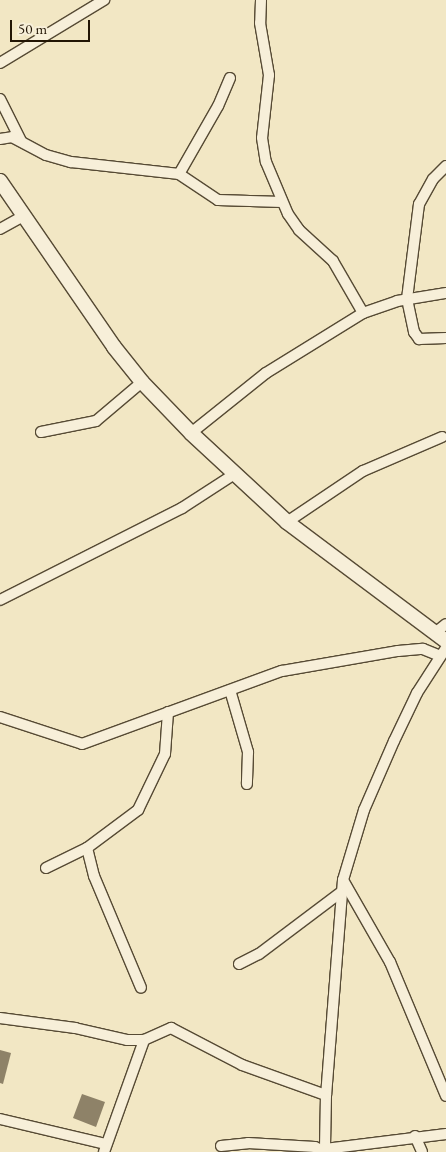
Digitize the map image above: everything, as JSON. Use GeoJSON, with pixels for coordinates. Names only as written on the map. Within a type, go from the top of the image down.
{"type":"FeatureCollection","features":[{"type":"Feature","properties":{"kind":"main road"},"geometry":{"type":"LineString","coordinates":[[0,181],[142,382],[191,433],[233,475],[287,522],[442,633]]}},
{"type":"Feature","properties":{"kind":"street"},"geometry":{"type":"LineString","coordinates":[[0,63],[104,0]]}},
{"type":"Feature","properties":{"kind":"street"},"geometry":{"type":"LineString","coordinates":[[261,0],[260,23],[269,75],[262,138],[266,162],[282,202],[299,230],[333,261],[363,314]]}},
{"type":"Feature","properties":{"kind":"street"},"geometry":{"type":"LineString","coordinates":[[179,174],[218,106],[230,78]]}},
{"type":"Feature","properties":{"kind":"street"},"geometry":{"type":"LineString","coordinates":[[0,99],[21,141]]}},
{"type":"Feature","properties":{"kind":"street"},"geometry":{"type":"LineString","coordinates":[[0,138],[12,137],[46,155],[72,162],[179,174],[218,200],[282,202]]}},
{"type":"Feature","properties":{"kind":"street"},"geometry":{"type":"LineString","coordinates":[[446,166],[433,179],[420,204],[407,299],[414,332],[419,339],[446,338]]}},
{"type":"Feature","properties":{"kind":"street"},"geometry":{"type":"LineString","coordinates":[[0,229],[23,216]]}},
{"type":"Feature","properties":{"kind":"street"},"geometry":{"type":"LineString","coordinates":[[191,433],[266,372],[363,314],[407,299],[446,293]]}},
{"type":"Feature","properties":{"kind":"street"},"geometry":{"type":"LineString","coordinates":[[41,432],[96,421],[142,382]]}},
{"type":"Feature","properties":{"kind":"street"},"geometry":{"type":"LineString","coordinates":[[287,522],[363,471],[442,437]]}},
{"type":"Feature","properties":{"kind":"street"},"geometry":{"type":"LineString","coordinates":[[0,600],[182,508],[233,475]]}},
{"type":"Feature","properties":{"kind":"street"},"geometry":{"type":"LineString","coordinates":[[0,717],[82,744],[282,671],[315,664],[423,649],[443,652],[417,693],[364,810],[343,880],[340,893],[326,1095],[325,1151]]}},
{"type":"Feature","properties":{"kind":"street"},"geometry":{"type":"LineString","coordinates":[[230,690],[248,752],[247,784]]}},
{"type":"Feature","properties":{"kind":"street"},"geometry":{"type":"LineString","coordinates":[[46,868],[87,848],[138,810],[165,754],[168,712]]}},
{"type":"Feature","properties":{"kind":"street"},"geometry":{"type":"LineString","coordinates":[[87,848],[94,876],[141,988]]}},
{"type":"Feature","properties":{"kind":"street"},"geometry":{"type":"LineString","coordinates":[[343,880],[390,962],[446,1096]]}},
{"type":"Feature","properties":{"kind":"street"},"geometry":{"type":"LineString","coordinates":[[239,964],[259,954],[340,893]]}},
{"type":"Feature","properties":{"kind":"street"},"geometry":{"type":"LineString","coordinates":[[0,1018],[144,1040],[171,1028],[242,1065],[326,1095]]}},
{"type":"Feature","properties":{"kind":"street"},"geometry":{"type":"LineString","coordinates":[[0,1119],[105,1148],[144,1040]]}},
{"type":"Feature","properties":{"kind":"street"},"geometry":{"type":"LineString","coordinates":[[220,1146],[248,1143],[325,1151],[415,1136],[446,1134]]}},
{"type":"Feature","properties":{"kind":"street"},"geometry":{"type":"LineString","coordinates":[[415,1136],[422,1152]]}},
{"type":"Feature","properties":{"kind":"building"},"geometry":{"type":"Polygon","coordinates":[[[0,1050],[11,1053],[3,1084],[0,1083],[0,1050]]]}},
{"type":"Feature","properties":{"kind":"building"},"geometry":{"type":"Polygon","coordinates":[[[82,1094],[105,1102],[96,1127],[73,1118],[82,1094]]]}}]}
